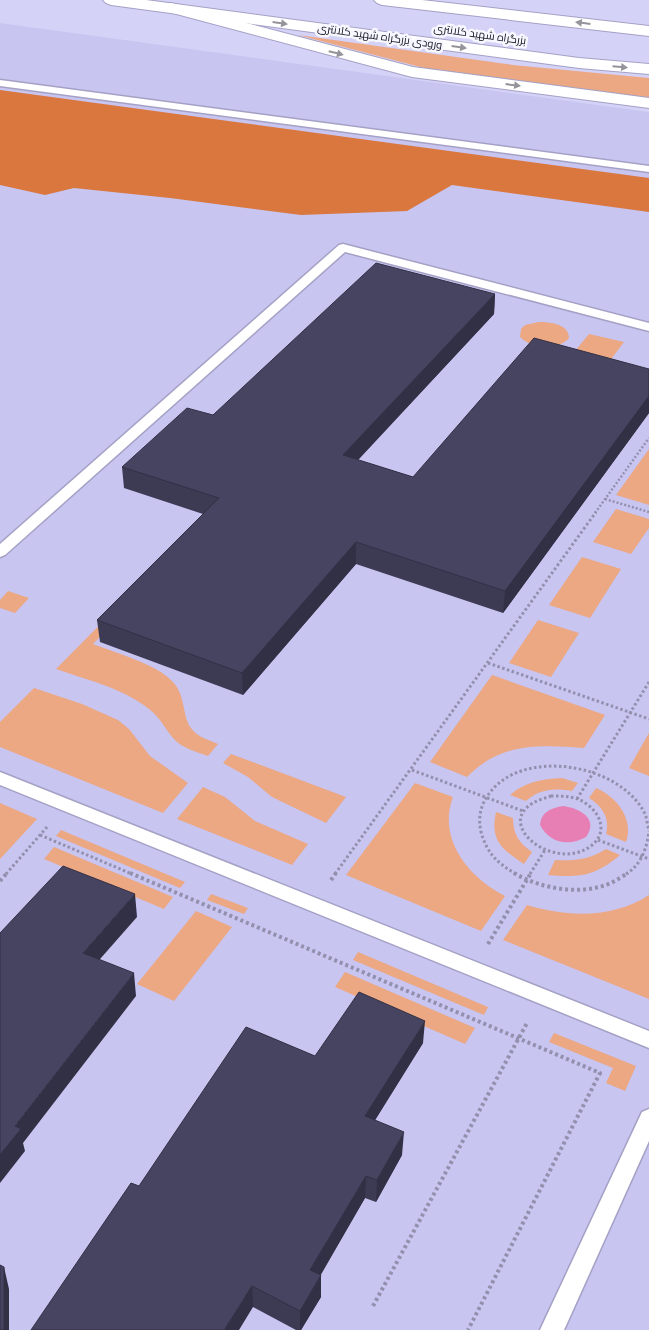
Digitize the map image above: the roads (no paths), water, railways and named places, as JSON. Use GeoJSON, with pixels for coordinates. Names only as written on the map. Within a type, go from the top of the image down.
{"type":"FeatureCollection","features":[{"type":"Feature","properties":{"kind":"main road","name":"ورودی بزرگراه شهید کلانتری"},"geometry":{"type":"LineString","coordinates":[[110,0],[579,63],[649,69]]}},
{"type":"Feature","properties":{"kind":"main road","name":"بزرگراه شهید کلانتری"},"geometry":{"type":"LineString","coordinates":[[382,0],[649,31]]}},
{"type":"Feature","properties":{"kind":"main road"},"geometry":{"type":"LineString","coordinates":[[171,8],[412,72],[649,103]]}},
{"type":"Feature","properties":{"kind":"main road","name":"بزرگراه شهید کلانتری"},"geometry":{"type":"LineString","coordinates":[[418,26],[649,58]]}},
{"type":"Feature","properties":{"kind":"lane"},"geometry":{"type":"LineString","coordinates":[[0,83],[649,169]]}},
{"type":"Feature","properties":{"kind":"lane"},"geometry":{"type":"LineString","coordinates":[[0,552],[343,248],[649,327]]}},
{"type":"Feature","properties":{"kind":"lane"},"geometry":{"type":"LineString","coordinates":[[0,778],[649,1040]]}},
{"type":"Feature","properties":{"kind":"lane"},"geometry":{"type":"LineString","coordinates":[[552,1330],[649,1118]]}}]}
